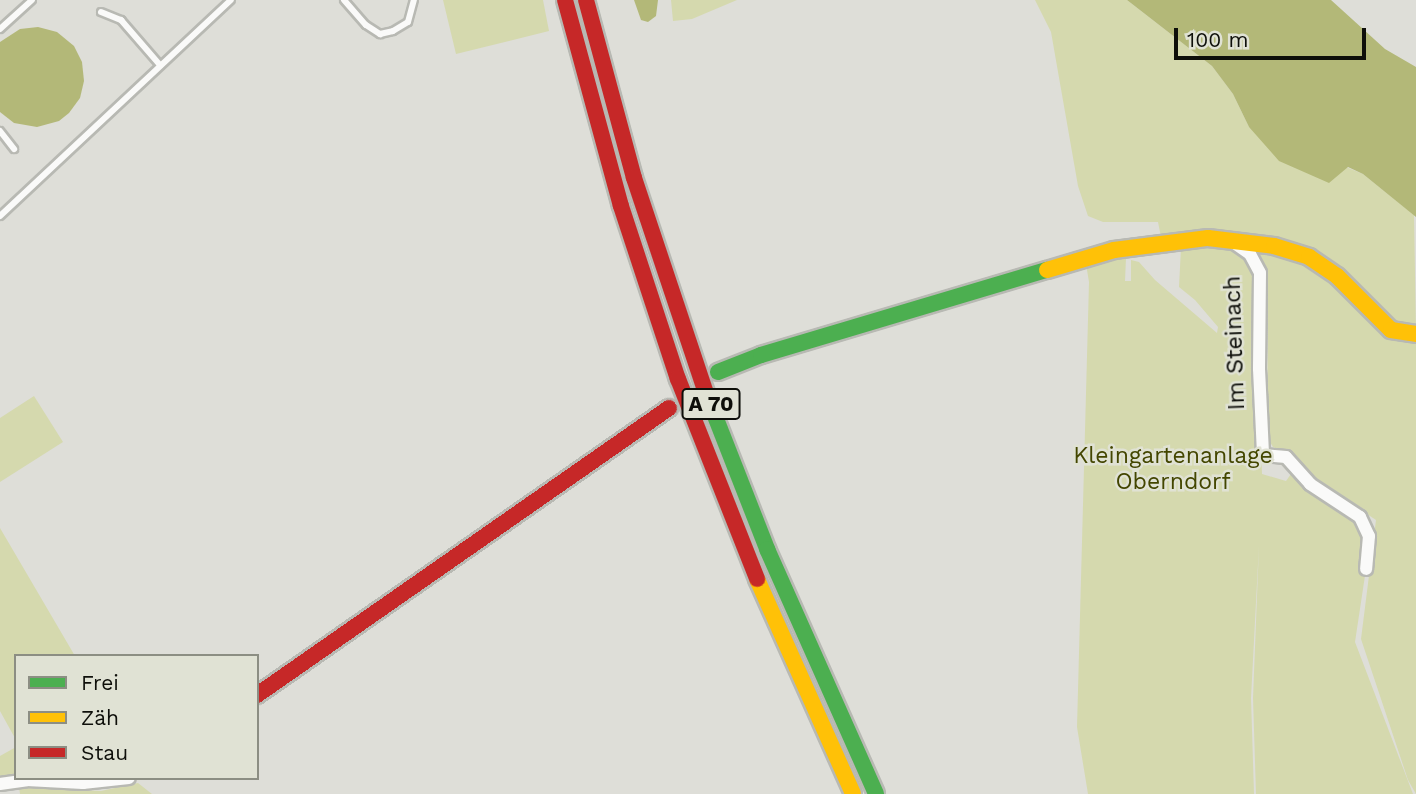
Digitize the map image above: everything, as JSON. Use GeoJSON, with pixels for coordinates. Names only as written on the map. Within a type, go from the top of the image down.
{"type":"FeatureCollection","features":[{"type":"Feature","properties":{"kind":"main road","name":"A 70"},"geometry":{"type":"LineString","coordinates":[[565,0],[621,206],[678,379],[745,551],[853,794]]}},
{"type":"Feature","properties":{"kind":"main road","name":"A 70"},"geometry":{"type":"LineString","coordinates":[[586,0],[634,178],[693,358],[767,549],[876,794]]}},
{"type":"Feature","properties":{"kind":"main road","name":"Im Steinach"},"geometry":{"type":"LineString","coordinates":[[1230,239],[1274,246],[1308,257],[1337,276],[1381,323],[1391,330],[1416,334]]}},
{"type":"Feature","properties":{"kind":"main road"},"geometry":{"type":"LineString","coordinates":[[718,372],[761,355],[1114,250],[1185,240],[1230,239]]}},
{"type":"Feature","properties":{"kind":"main road"},"geometry":{"type":"LineString","coordinates":[[259,694],[669,408]]}},
{"type":"Feature","properties":{"kind":"street","name":"Im Steinach"},"geometry":{"type":"LineString","coordinates":[[1230,239],[1250,254],[1260,273],[1263,455],[1286,457],[1310,484],[1360,517],[1368,536],[1366,569]]}},
{"type":"Feature","properties":{"kind":"street"},"geometry":{"type":"LineString","coordinates":[[0,784],[27,780],[83,783],[111,780]]}},
{"type":"Feature","properties":{"kind":"lane"},"geometry":{"type":"LineString","coordinates":[[0,29],[32,0]]}},
{"type":"Feature","properties":{"kind":"lane"},"geometry":{"type":"LineString","coordinates":[[0,216],[231,0]]}},
{"type":"Feature","properties":{"kind":"lane"},"geometry":{"type":"LineString","coordinates":[[344,0],[366,25],[380,33],[393,31],[408,22],[414,0]]}},
{"type":"Feature","properties":{"kind":"lane"},"geometry":{"type":"LineString","coordinates":[[101,12],[121,20],[160,65]]}},
{"type":"Feature","properties":{"kind":"lane"},"geometry":{"type":"LineString","coordinates":[[0,131],[14,149]]}},
{"type":"Feature","properties":{"kind":"green space"},"geometry":{"type":"Polygon","coordinates":[[[443,0],[543,0],[549,31],[456,54],[443,0]]]}},
{"type":"Feature","properties":{"kind":"green space"},"geometry":{"type":"Polygon","coordinates":[[[671,0],[737,0],[692,19],[673,21],[671,0]]]}},
{"type":"Feature","properties":{"kind":"green space"},"geometry":{"type":"Polygon","coordinates":[[[1035,0],[1127,0],[1212,66],[1233,94],[1249,127],[1363,174],[1414,215],[1416,332],[1391,330],[1308,257],[1161,237],[1158,222],[1103,222],[1088,216],[1078,186],[1051,32],[1035,0]]]}},
{"type":"Feature","properties":{"kind":"green space","name":"Kleingartenanlage Oberndorf"},"geometry":{"type":"Polygon","coordinates":[[[1230,242],[1245,256],[1255,274],[1262,474],[1286,481],[1296,467],[1367,527],[1366,569],[1355,642],[1413,794],[1256,794],[1253,698],[1259,545],[1251,698],[1254,794],[1088,794],[1077,727],[1089,282],[1086,264],[1122,256],[1126,258],[1125,281],[1131,281],[1131,260],[1139,262],[1155,280],[1217,333],[1218,327],[1195,300],[1179,287],[1181,248],[1230,242]]]}},
{"type":"Feature","properties":{"kind":"green space"},"geometry":{"type":"Polygon","coordinates":[[[1262,247],[1293,254],[1416,338],[1416,794],[1408,780],[1361,639],[1376,520],[1316,480],[1298,458],[1273,447],[1267,437],[1268,310],[1265,279],[1256,254],[1262,247]]]}},
{"type":"Feature","properties":{"kind":"green space"},"geometry":{"type":"Polygon","coordinates":[[[34,396],[63,442],[0,482],[0,418],[34,396]]]}},
{"type":"Feature","properties":{"kind":"green space"},"geometry":{"type":"Polygon","coordinates":[[[0,528],[74,654],[14,654],[14,736],[0,711],[0,528]]]}},
{"type":"Feature","properties":{"kind":"green space"},"geometry":{"type":"Polygon","coordinates":[[[14,748],[14,776],[0,778],[0,756],[14,748]]]}},
{"type":"Feature","properties":{"kind":"green space"},"geometry":{"type":"Polygon","coordinates":[[[138,783],[152,794],[20,794],[19,787],[101,791],[138,783]]]}},
{"type":"Feature","properties":{"kind":"shaded area"},"geometry":{"type":"Polygon","coordinates":[[[634,0],[658,0],[656,16],[648,22],[641,20],[634,0]]]}},
{"type":"Feature","properties":{"kind":"shaded area"},"geometry":{"type":"Polygon","coordinates":[[[1127,0],[1331,0],[1385,49],[1416,67],[1416,217],[1363,174],[1348,167],[1329,183],[1279,161],[1249,127],[1233,94],[1212,66],[1127,0]]]}},
{"type":"Feature","properties":{"kind":"shaded area"},"geometry":{"type":"Polygon","coordinates":[[[38,27],[57,32],[74,46],[82,62],[84,81],[80,98],[69,113],[59,121],[37,127],[14,123],[0,112],[0,42],[20,29],[38,27]]]}},
{"type":"Feature","properties":{"kind":"traffic: fast"},"geometry":{"type":"LineString","coordinates":[[718,372],[761,355],[1047,270]]}},
{"type":"Feature","properties":{"kind":"traffic: fast"},"geometry":{"type":"LineString","coordinates":[[706,393],[767,549],[876,794]]}},
{"type":"Feature","properties":{"kind":"traffic: slow"},"geometry":{"type":"LineString","coordinates":[[1047,270],[1114,250],[1208,238],[1274,246],[1309,257],[1337,276],[1391,330],[1416,334]]}},
{"type":"Feature","properties":{"kind":"traffic: slow"},"geometry":{"type":"LineString","coordinates":[[757,579],[853,794]]}},
{"type":"Feature","properties":{"kind":"traffic: jam"},"geometry":{"type":"LineString","coordinates":[[565,0],[621,206],[678,379],[757,579]]}},
{"type":"Feature","properties":{"kind":"traffic: jam"},"geometry":{"type":"LineString","coordinates":[[586,0],[634,178],[706,393]]}},
{"type":"Feature","properties":{"kind":"traffic: jam"},"geometry":{"type":"LineString","coordinates":[[259,694],[669,408]]}}]}
